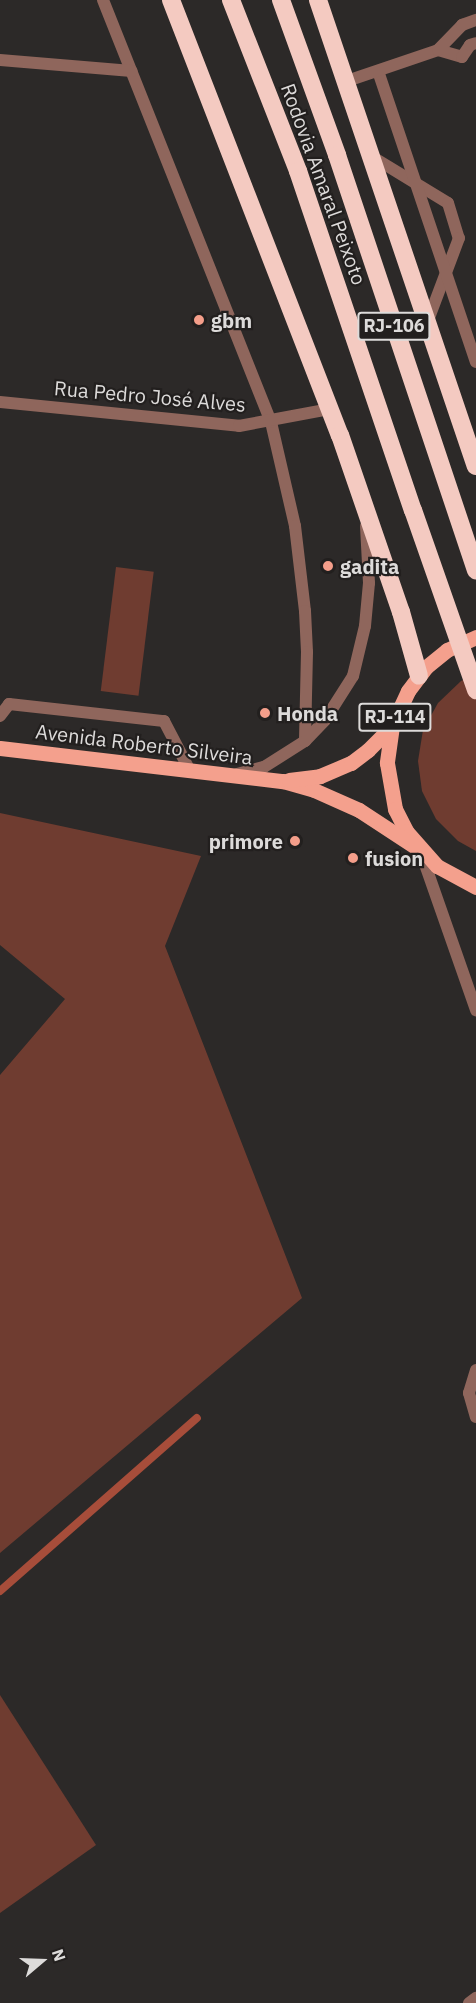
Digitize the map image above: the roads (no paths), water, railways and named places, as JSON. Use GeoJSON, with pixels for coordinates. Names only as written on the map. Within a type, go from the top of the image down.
{"type":"FeatureCollection","features":[{"type":"Feature","properties":{"kind":"highway"},"geometry":{"type":"LineString","coordinates":[[171,0],[365,503],[412,646],[419,676]]}},
{"type":"Feature","properties":{"kind":"highway","name":"Rodovia Amaral Peixoto"},"geometry":{"type":"LineString","coordinates":[[231,0],[298,171],[476,690]]}},
{"type":"Feature","properties":{"kind":"highway","name":"Rodovia Amaral Peixoto"},"geometry":{"type":"LineString","coordinates":[[280,0],[337,155],[476,570]]}},
{"type":"Feature","properties":{"kind":"highway"},"geometry":{"type":"LineString","coordinates":[[318,0],[476,466]]}},
{"type":"Feature","properties":{"kind":"main road","name":"RJ-114"},"geometry":{"type":"LineString","coordinates":[[476,637],[447,650],[419,676],[408,691],[392,726],[387,756],[389,786],[395,809],[420,850],[437,866],[476,887]]}},
{"type":"Feature","properties":{"kind":"main road","name":"Avenida Roberto Silveira"},"geometry":{"type":"LineString","coordinates":[[283,781],[320,776],[351,763],[392,726]]}},
{"type":"Feature","properties":{"kind":"main road","name":"Avenida Roberto Silveira"},"geometry":{"type":"LineString","coordinates":[[0,748],[283,781],[314,790],[359,810],[420,850]]}},
{"type":"Feature","properties":{"kind":"street"},"geometry":{"type":"LineString","coordinates":[[104,0],[271,422],[295,526],[305,610],[307,652],[305,741]]}},
{"type":"Feature","properties":{"kind":"street"},"geometry":{"type":"LineString","coordinates":[[347,81],[438,50],[462,25],[476,20]]}},
{"type":"Feature","properties":{"kind":"street"},"geometry":{"type":"LineString","coordinates":[[462,57],[470,45],[476,43]]}},
{"type":"Feature","properties":{"kind":"street"},"geometry":{"type":"LineString","coordinates":[[438,50],[476,59]]}},
{"type":"Feature","properties":{"kind":"street"},"geometry":{"type":"LineString","coordinates":[[0,60],[132,72]]}},
{"type":"Feature","properties":{"kind":"street"},"geometry":{"type":"LineString","coordinates":[[378,71],[476,362]]}},
{"type":"Feature","properties":{"kind":"street"},"geometry":{"type":"LineString","coordinates":[[371,156],[448,203],[459,238],[427,323]]}},
{"type":"Feature","properties":{"kind":"street","name":"Rua Pedro José Alves"},"geometry":{"type":"LineString","coordinates":[[0,402],[239,426],[271,422],[330,409]]}},
{"type":"Feature","properties":{"kind":"street"},"geometry":{"type":"LineString","coordinates":[[232,775],[264,767],[305,741],[325,720],[353,675],[360,650],[369,583],[365,503]]}},
{"type":"Feature","properties":{"kind":"street"},"geometry":{"type":"LineString","coordinates":[[0,716],[9,704],[164,721],[189,769]]}},
{"type":"Feature","properties":{"kind":"street"},"geometry":{"type":"LineString","coordinates":[[420,850],[476,1010]]}},
{"type":"Feature","properties":{"kind":"street"},"geometry":{"type":"LineString","coordinates":[[476,1370],[469,1393],[476,1417]]}},
{"type":"Feature","properties":{"kind":"street"},"geometry":{"type":"LineString","coordinates":[[469,2003],[476,1998]]}},
{"type":"Feature","properties":{"kind":"waterway"},"geometry":{"type":"LineString","coordinates":[[0,1591],[197,1418]]}},
{"type":"Feature","properties":{"kind":"place","name":"gbm"},"geometry":{"type":"Point","coordinates":[199,320]}},
{"type":"Feature","properties":{"kind":"place","name":"gadita"},"geometry":{"type":"Point","coordinates":[328,566]}},
{"type":"Feature","properties":{"kind":"place","name":"Honda"},"geometry":{"type":"Point","coordinates":[265,713]}},
{"type":"Feature","properties":{"kind":"place","name":"primore"},"geometry":{"type":"Point","coordinates":[295,841]}},
{"type":"Feature","properties":{"kind":"place","name":"fusion"},"geometry":{"type":"Point","coordinates":[353,858]}}]}
